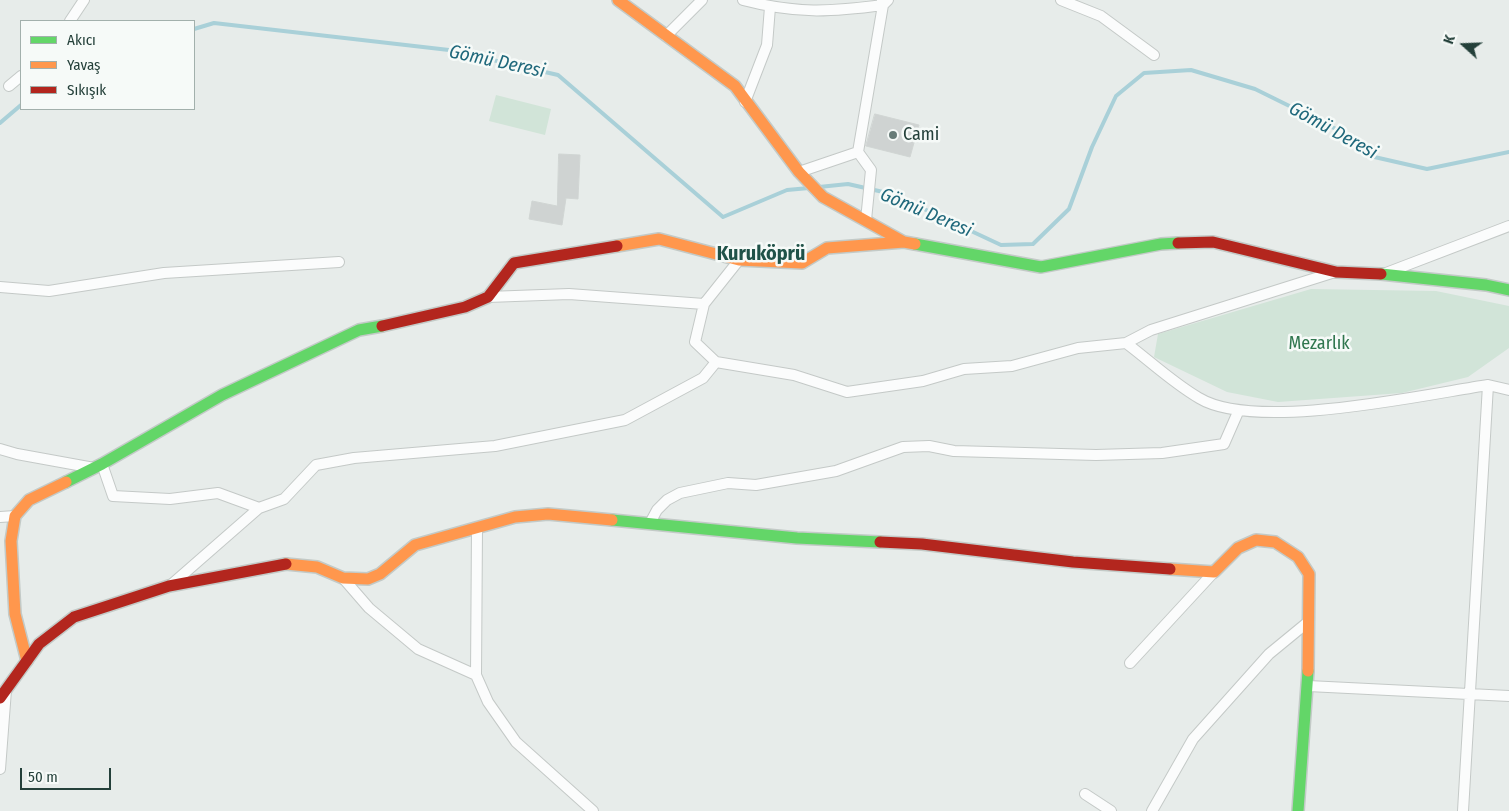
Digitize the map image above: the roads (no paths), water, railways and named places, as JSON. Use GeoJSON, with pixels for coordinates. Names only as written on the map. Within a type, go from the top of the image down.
{"type":"FeatureCollection","features":[{"type":"Feature","properties":{"kind":"street"},"geometry":{"type":"LineString","coordinates":[[71,20],[84,0]]}},
{"type":"Feature","properties":{"kind":"street"},"geometry":{"type":"LineString","coordinates":[[618,0],[735,86],[798,172],[823,197],[904,242]]}},
{"type":"Feature","properties":{"kind":"street"},"geometry":{"type":"LineString","coordinates":[[666,36],[702,0]]}},
{"type":"Feature","properties":{"kind":"street"},"geometry":{"type":"LineString","coordinates":[[743,0],[794,11],[834,12],[884,2],[858,152],[872,170],[866,220]]}},
{"type":"Feature","properties":{"kind":"street"},"geometry":{"type":"LineString","coordinates":[[794,11],[795,0]]}},
{"type":"Feature","properties":{"kind":"street"},"geometry":{"type":"LineString","coordinates":[[1061,0],[1101,16],[1154,55]]}},
{"type":"Feature","properties":{"kind":"street"},"geometry":{"type":"LineString","coordinates":[[745,102],[767,45],[770,7]]}},
{"type":"Feature","properties":{"kind":"street"},"geometry":{"type":"LineString","coordinates":[[9,86],[20,77]]}},
{"type":"Feature","properties":{"kind":"street"},"geometry":{"type":"LineString","coordinates":[[798,172],[858,152]]}},
{"type":"Feature","properties":{"kind":"street"},"geometry":{"type":"LineString","coordinates":[[1385,274],[1509,226]]}},
{"type":"Feature","properties":{"kind":"street"},"geometry":{"type":"LineString","coordinates":[[488,298],[514,263],[659,239],[739,260],[802,263],[827,248],[904,242],[1041,267],[1161,244],[1213,242],[1336,272],[1385,274],[1486,285],[1509,290]]}},
{"type":"Feature","properties":{"kind":"street"},"geometry":{"type":"LineString","coordinates":[[739,260],[704,304],[695,342],[716,362],[794,375],[847,392],[924,382],[964,369],[1012,366],[1078,348],[1126,343],[1151,330],[1336,272]]}},
{"type":"Feature","properties":{"kind":"street"},"geometry":{"type":"LineString","coordinates":[[0,287],[49,291],[164,273],[339,262]]}},
{"type":"Feature","properties":{"kind":"street"},"geometry":{"type":"LineString","coordinates":[[1486,285],[1509,284]]}},
{"type":"Feature","properties":{"kind":"street"},"geometry":{"type":"LineString","coordinates":[[27,661],[15,614],[11,542],[15,516],[29,500],[98,466],[222,395],[359,330],[415,320],[465,307],[488,298],[569,294],[704,304]]}},
{"type":"Feature","properties":{"kind":"street"},"geometry":{"type":"LineString","coordinates":[[1126,343],[1200,399],[1238,412],[1328,410],[1488,385],[1509,390]]}},
{"type":"Feature","properties":{"kind":"street"},"geometry":{"type":"LineString","coordinates":[[169,586],[259,508],[284,499],[316,465],[354,458],[495,446],[625,420],[704,378],[716,362]]}},
{"type":"Feature","properties":{"kind":"street"},"geometry":{"type":"LineString","coordinates":[[1463,811],[1488,385]]}},
{"type":"Feature","properties":{"kind":"street"},"geometry":{"type":"LineString","coordinates":[[650,523],[657,510],[667,500],[680,493],[728,483],[756,485],[836,471],[903,447],[929,446],[954,451],[1096,455],[1162,453],[1224,444],[1238,412]]}},
{"type":"Feature","properties":{"kind":"street"},"geometry":{"type":"LineString","coordinates":[[0,449],[17,454],[98,466]]}},
{"type":"Feature","properties":{"kind":"street"},"geometry":{"type":"LineString","coordinates":[[98,466],[113,496],[170,499],[218,493],[259,508]]}},
{"type":"Feature","properties":{"kind":"street"},"geometry":{"type":"LineString","coordinates":[[0,769],[2,692],[39,644],[74,617],[169,586],[280,564],[317,567],[343,578],[368,579],[380,574],[415,545],[515,517],[548,514],[797,538],[922,544],[1074,562],[1214,572]]}},
{"type":"Feature","properties":{"kind":"street"},"geometry":{"type":"LineString","coordinates":[[0,517],[15,516]]}},
{"type":"Feature","properties":{"kind":"street"},"geometry":{"type":"LineString","coordinates":[[477,528],[476,675],[488,702],[516,742],[593,811]]}},
{"type":"Feature","properties":{"kind":"street"},"geometry":{"type":"LineString","coordinates":[[1130,663],[1214,572],[1245,543],[1263,540],[1281,543],[1293,550],[1303,561],[1309,574],[1308,686],[1298,811]]}},
{"type":"Feature","properties":{"kind":"street"},"geometry":{"type":"LineString","coordinates":[[343,578],[369,608],[418,648],[476,675]]}},
{"type":"Feature","properties":{"kind":"street"},"geometry":{"type":"LineString","coordinates":[[1152,811],[1193,739],[1269,654],[1308,622]]}},
{"type":"Feature","properties":{"kind":"street"},"geometry":{"type":"LineString","coordinates":[[1308,686],[1509,696]]}},
{"type":"Feature","properties":{"kind":"street"},"geometry":{"type":"LineString","coordinates":[[1085,794],[1111,811]]}},
{"type":"Feature","properties":{"kind":"waterway","name":"Gömü Deresi"},"geometry":{"type":"LineString","coordinates":[[195,29],[214,23],[449,50],[558,75],[723,217],[787,190],[809,188]]}},
{"type":"Feature","properties":{"kind":"waterway","name":"Gömü Deresi"},"geometry":{"type":"LineString","coordinates":[[819,187],[848,184],[892,194],[1001,245],[1033,244],[1069,209],[1092,147],[1116,96],[1144,73],[1191,70],[1255,89],[1336,129],[1370,156],[1427,169],[1509,152]]}},
{"type":"Feature","properties":{"kind":"waterway","name":"Gömü Deresi"},"geometry":{"type":"LineString","coordinates":[[0,123],[20,106]]}},
{"type":"Feature","properties":{"kind":"place","name":"Cami"},"geometry":{"type":"Point","coordinates":[893,135]}},
{"type":"Feature","properties":{"kind":"district","name":"Kuruköprü"},"geometry":{"type":"Point","coordinates":[761,254]}},
{"type":"Feature","properties":{"kind":"park label","name":"Mezarlık"},"geometry":{"type":"Point","coordinates":[1319,344]}}]}
